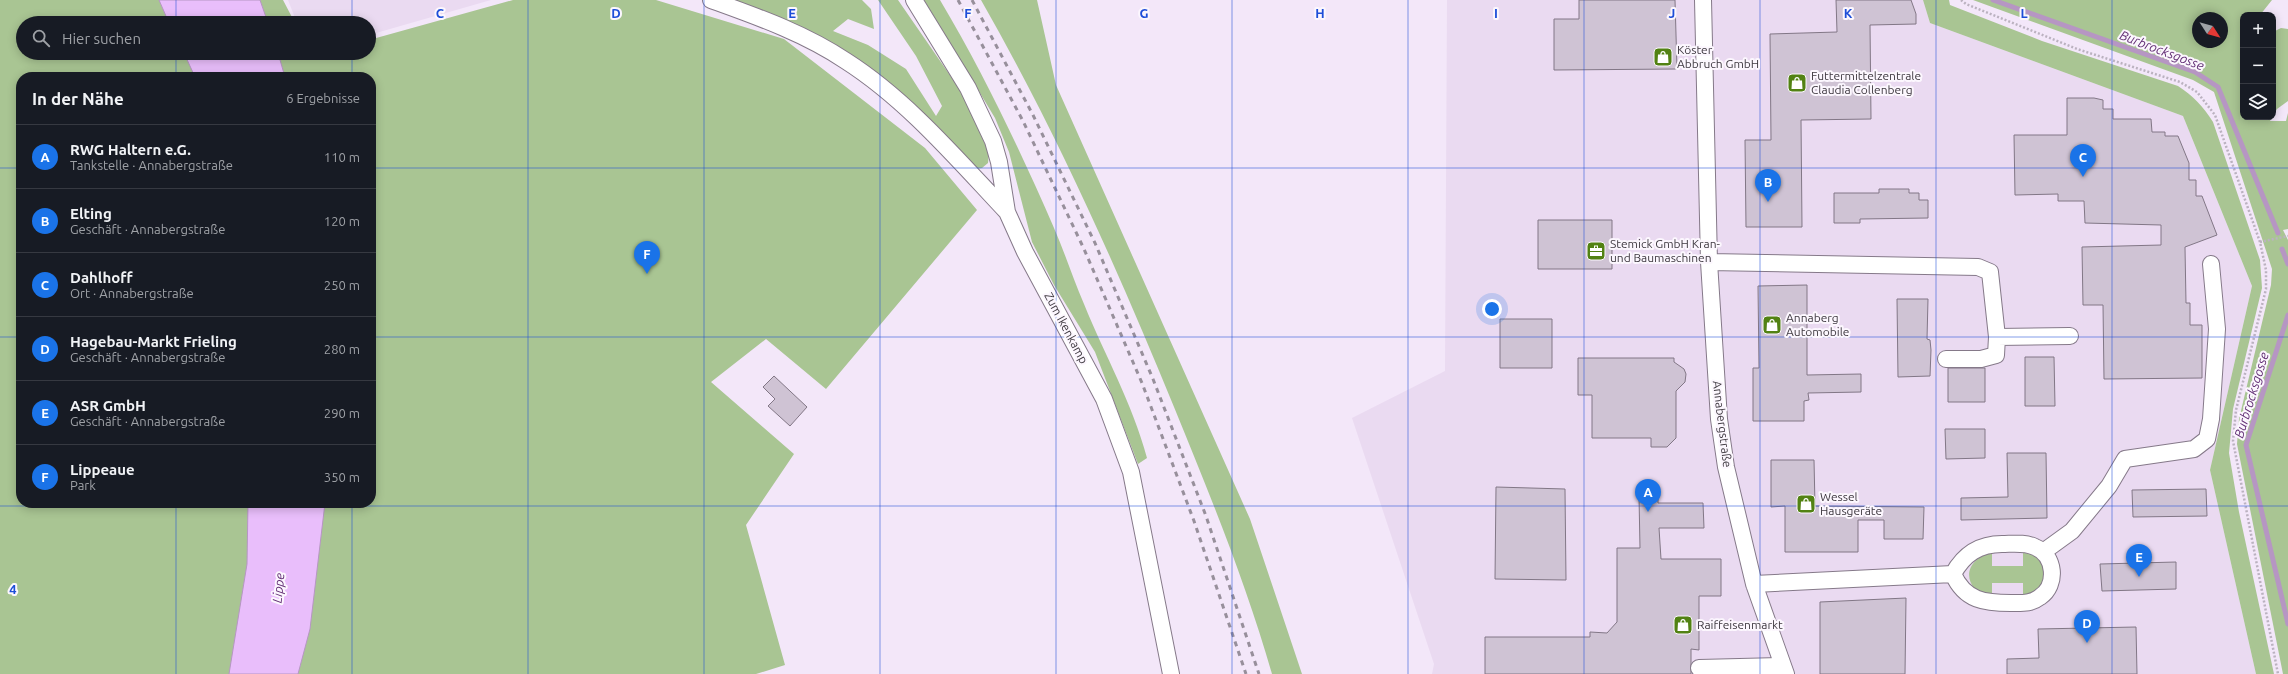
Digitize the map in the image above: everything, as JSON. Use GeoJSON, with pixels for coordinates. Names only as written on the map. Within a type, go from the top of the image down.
{"type":"FeatureCollection","features":[{"type":"Feature","properties":{"kind":"street"},"geometry":{"type":"LineString","coordinates":[[711,0],[778,24],[846,61],[901,104],[1007,212]]}},
{"type":"Feature","properties":{"kind":"street","name":"Zum Ikenkamp"},"geometry":{"type":"LineString","coordinates":[[914,0],[968,88],[993,141],[999,162],[1007,212],[1025,252],[1104,399],[1131,472],[1171,674]]}},
{"type":"Feature","properties":{"kind":"street","name":"Annabergstraße"},"geometry":{"type":"LineString","coordinates":[[1704,0],[1709,262],[1719,419],[1726,466],[1754,584],[1784,670]]}},
{"type":"Feature","properties":{"kind":"street"},"geometry":{"type":"LineString","coordinates":[[1709,262],[1978,266],[1990,272],[1997,337],[1996,355],[1981,359],[1946,359]]}},
{"type":"Feature","properties":{"kind":"street"},"geometry":{"type":"LineString","coordinates":[[2043,552],[2072,531],[2108,486],[2125,459],[2194,449],[2207,439],[2211,419],[2217,329],[2211,264]]}},
{"type":"Feature","properties":{"kind":"street"},"geometry":{"type":"LineString","coordinates":[[1997,337],[2070,336]]}},
{"type":"Feature","properties":{"kind":"street"},"geometry":{"type":"LineString","coordinates":[[1991,544],[2029,544],[2043,552],[2052,566],[2051,582],[2042,596],[2027,603],[1986,603],[1966,591],[1957,582],[1953,574],[1959,562],[1970,552],[1981,546],[1991,544]]}},
{"type":"Feature","properties":{"kind":"street"},"geometry":{"type":"LineString","coordinates":[[1754,584],[1953,574]]}},
{"type":"Feature","properties":{"kind":"street"},"geometry":{"type":"LineString","coordinates":[[1699,668],[1727,671],[1784,670]]}},
{"type":"Feature","properties":{"kind":"path"},"geometry":{"type":"LineString","coordinates":[[2260,242],[2288,236]]}},
{"type":"Feature","properties":{"kind":"shaded area"},"geometry":{"type":"Polygon","coordinates":[[[288,0],[491,0],[376,33],[376,16],[294,16],[288,0]]]}},
{"type":"Feature","properties":{"kind":"shaded area"},"geometry":{"type":"Polygon","coordinates":[[[1447,0],[1923,0],[1930,23],[2183,116],[2252,286],[2210,470],[2256,674],[1432,674],[1434,664],[1352,418],[1445,371],[1447,0]]]}},
{"type":"Feature","properties":{"kind":"green space"},"geometry":{"type":"Polygon","coordinates":[[[0,0],[283,0],[291,16],[16,16],[16,60],[376,60],[376,38],[513,0],[656,0],[784,39],[925,148],[977,210],[826,389],[766,339],[711,382],[794,454],[746,525],[785,665],[756,674],[0,674],[0,0]]]}},
{"type":"Feature","properties":{"kind":"green space"},"geometry":{"type":"Polygon","coordinates":[[[728,0],[862,0],[871,9],[874,29],[848,19],[833,31],[868,45],[906,69],[936,116],[942,106],[916,56],[878,0],[898,0],[965,97],[989,153],[988,163],[982,168],[975,169],[875,76],[728,0]]]}},
{"type":"Feature","properties":{"kind":"green space"},"geometry":{"type":"Polygon","coordinates":[[[924,0],[940,0],[986,83],[1028,170],[1058,237],[1092,323],[1134,418],[1147,458],[1138,464],[1095,352],[1054,285],[1032,242],[1009,152],[995,118],[924,0]]]}},
{"type":"Feature","properties":{"kind":"green space"},"geometry":{"type":"Polygon","coordinates":[[[981,0],[1037,0],[1056,85],[1250,519],[1302,674],[1272,674],[1251,606],[1227,539],[1108,252],[1035,99],[981,0]]]}},
{"type":"Feature","properties":{"kind":"green space"},"geometry":{"type":"Polygon","coordinates":[[[1923,0],[1949,0],[1950,5],[2042,41],[2178,86],[2197,102],[2213,122],[2260,260],[2262,288],[2233,409],[2229,453],[2239,512],[2274,674],[2256,674],[2210,470],[2252,286],[2183,116],[1930,23],[1923,0]]]}},
{"type":"Feature","properties":{"kind":"green space"},"geometry":{"type":"Polygon","coordinates":[[[1973,0],[2272,0],[2262,12],[2240,12],[2240,120],[2286,121],[2288,113],[2288,229],[2283,230],[2288,240],[2288,674],[2283,674],[2237,444],[2239,419],[2271,285],[2272,269],[2214,92],[2193,80],[1973,0]]]}},
{"type":"Feature","properties":{"kind":"green space"},"geometry":{"type":"Polygon","coordinates":[[[2281,28],[2288,29],[2288,101],[2276,111],[2276,48],[2276,30],[2281,28]]]}},
{"type":"Feature","properties":{"kind":"green space"},"geometry":{"type":"Polygon","coordinates":[[[1992,553],[1992,566],[2023,566],[2023,553],[2033,555],[2039,559],[2043,565],[2045,573],[2039,587],[2033,593],[2023,596],[2023,583],[1992,583],[1992,596],[1975,589],[1969,577],[1969,571],[1975,561],[1992,553]]]}},
{"type":"Feature","properties":{"kind":"water"},"geometry":{"type":"Polygon","coordinates":[[[159,0],[260,0],[266,16],[166,16],[159,0]]]}},
{"type":"Feature","properties":{"kind":"water"},"geometry":{"type":"Polygon","coordinates":[[[187,60],[280,60],[284,72],[193,72],[187,60]]]}},
{"type":"Feature","properties":{"kind":"water","name":"Lippe"},"geometry":{"type":"Polygon","coordinates":[[[248,508],[324,508],[310,629],[298,674],[229,674],[247,564],[248,508]]]}},
{"type":"Feature","properties":{"kind":"building"},"geometry":{"type":"Polygon","coordinates":[[[1579,0],[1675,0],[1677,69],[1554,70],[1554,19],[1579,19],[1579,0]]]}},
{"type":"Feature","properties":{"kind":"building"},"geometry":{"type":"Polygon","coordinates":[[[1836,0],[1911,0],[1916,14],[1916,24],[1870,25],[1871,119],[1801,120],[1802,227],[1746,227],[1745,140],[1771,140],[1770,34],[1837,32],[1836,0]]]}},
{"type":"Feature","properties":{"kind":"building"},"geometry":{"type":"Polygon","coordinates":[[[2067,98],[2094,98],[2103,100],[2103,109],[2113,109],[2113,119],[2151,119],[2152,132],[2165,132],[2165,136],[2178,136],[2189,163],[2189,180],[2196,180],[2196,196],[2202,196],[2217,235],[2185,247],[2186,303],[2190,303],[2190,325],[2202,325],[2202,378],[2104,379],[2103,305],[2083,305],[2082,247],[2161,245],[2161,225],[2085,223],[2084,201],[2058,201],[2058,194],[2015,195],[2014,135],[2067,135],[2067,98]]]}},
{"type":"Feature","properties":{"kind":"building"},"geometry":{"type":"Polygon","coordinates":[[[1879,189],[1909,189],[1909,193],[1919,193],[1919,200],[1928,200],[1928,218],[1860,219],[1860,223],[1834,223],[1834,193],[1879,193],[1879,189]]]}},
{"type":"Feature","properties":{"kind":"building"},"geometry":{"type":"Polygon","coordinates":[[[1538,220],[1612,220],[1612,269],[1538,269],[1538,220]]]}},
{"type":"Feature","properties":{"kind":"building"},"geometry":{"type":"Polygon","coordinates":[[[1807,285],[1807,375],[1861,374],[1861,392],[1808,393],[1809,400],[1804,401],[1804,421],[1753,421],[1753,368],[1759,368],[1758,286],[1807,285]]]}},
{"type":"Feature","properties":{"kind":"building"},"geometry":{"type":"Polygon","coordinates":[[[1897,299],[1928,299],[1927,339],[1930,340],[1931,350],[1930,376],[1898,377],[1897,299]]]}},
{"type":"Feature","properties":{"kind":"building"},"geometry":{"type":"Polygon","coordinates":[[[1500,319],[1552,319],[1552,368],[1500,368],[1500,319]]]}},
{"type":"Feature","properties":{"kind":"building"},"geometry":{"type":"Polygon","coordinates":[[[2025,357],[2054,357],[2055,406],[2025,406],[2025,357]]]}},
{"type":"Feature","properties":{"kind":"building"},"geometry":{"type":"Polygon","coordinates":[[[1578,358],[1674,358],[1674,362],[1684,369],[1686,374],[1685,382],[1676,391],[1676,438],[1667,447],[1651,447],[1651,438],[1592,438],[1592,395],[1578,395],[1578,358]]]}},
{"type":"Feature","properties":{"kind":"building"},"geometry":{"type":"Polygon","coordinates":[[[1948,368],[1985,368],[1985,402],[1948,402],[1948,368]]]}},
{"type":"Feature","properties":{"kind":"building"},"geometry":{"type":"Polygon","coordinates":[[[774,376],[807,407],[790,426],[768,406],[775,399],[763,387],[774,376]]]}},
{"type":"Feature","properties":{"kind":"building"},"geometry":{"type":"Polygon","coordinates":[[[1945,429],[1985,429],[1985,458],[1946,459],[1945,429]]]}},
{"type":"Feature","properties":{"kind":"building"},"geometry":{"type":"Polygon","coordinates":[[[2007,453],[2046,453],[2047,518],[1961,520],[1961,498],[2008,497],[2007,453]]]}},
{"type":"Feature","properties":{"kind":"building"},"geometry":{"type":"Polygon","coordinates":[[[1771,460],[1814,460],[1815,506],[1924,507],[1923,539],[1884,539],[1884,520],[1858,520],[1858,552],[1785,552],[1785,506],[1771,507],[1771,460]]]}},
{"type":"Feature","properties":{"kind":"building"},"geometry":{"type":"Polygon","coordinates":[[[1496,487],[1565,489],[1566,580],[1495,579],[1496,487]]]}},
{"type":"Feature","properties":{"kind":"building"},"geometry":{"type":"Polygon","coordinates":[[[2206,489],[2207,516],[2133,517],[2132,490],[2206,489]]]}},
{"type":"Feature","properties":{"kind":"building"},"geometry":{"type":"Polygon","coordinates":[[[1639,496],[1658,496],[1658,503],[1703,503],[1704,528],[1659,528],[1661,559],[1721,559],[1721,596],[1699,596],[1699,650],[1691,649],[1691,674],[1485,674],[1485,637],[1590,637],[1590,632],[1607,633],[1617,622],[1617,548],[1640,548],[1639,496]]]}},
{"type":"Feature","properties":{"kind":"building"},"geometry":{"type":"Polygon","coordinates":[[[2176,562],[2176,589],[2102,591],[2100,564],[2176,562]]]}},
{"type":"Feature","properties":{"kind":"building"},"geometry":{"type":"Polygon","coordinates":[[[1906,598],[1905,674],[1820,674],[1820,602],[1906,598]]]}},
{"type":"Feature","properties":{"kind":"building"},"geometry":{"type":"Polygon","coordinates":[[[2136,627],[2137,674],[2007,674],[2007,659],[2039,658],[2038,629],[2136,627]]]}},
{"type":"Feature","properties":{"kind":"waterway","name":"Burbrocksgosse"},"geometry":{"type":"LineString","coordinates":[[1993,0],[2195,72],[2218,87],[2278,233]]}},
{"type":"Feature","properties":{"kind":"waterway","name":"Burbrocksgosse"},"geometry":{"type":"LineString","coordinates":[[2282,249],[2288,264]]}},
{"type":"Feature","properties":{"kind":"waterway","name":"Burbrocksgosse"},"geometry":{"type":"LineString","coordinates":[[2288,315],[2246,445],[2288,624]]}},
{"type":"Feature","properties":{"kind":"railway"},"geometry":{"type":"LineString","coordinates":[[958,0],[1023,121],[1084,249],[1142,383],[1194,521],[1246,674]]}},
{"type":"Feature","properties":{"kind":"railway"},"geometry":{"type":"LineString","coordinates":[[972,0],[1033,115],[1095,243],[1153,379],[1206,516],[1259,674]]}},
{"type":"Feature","properties":{"kind":"place","name":"Köster Abbruch GmbH"},"geometry":{"type":"Point","coordinates":[1663,57]}},
{"type":"Feature","properties":{"kind":"place","name":"Futtermittelzentrale Claudia Collenberg"},"geometry":{"type":"Point","coordinates":[1797,83]}},
{"type":"Feature","properties":{"kind":"place","name":"Dahlhoff"},"geometry":{"type":"Point","coordinates":[2083,177]}},
{"type":"Feature","properties":{"kind":"place","name":"Elting"},"geometry":{"type":"Point","coordinates":[1768,202]}},
{"type":"Feature","properties":{"kind":"place","name":"Stemick GmbH Kran- und Baumaschinen"},"geometry":{"type":"Point","coordinates":[1596,251]}},
{"type":"Feature","properties":{"kind":"place","name":"Lippeaue"},"geometry":{"type":"Point","coordinates":[647,274]}},
{"type":"Feature","properties":{"kind":"place","name":"Annaberg Automobile"},"geometry":{"type":"Point","coordinates":[1772,325]}},
{"type":"Feature","properties":{"kind":"place","name":"Wessel Hausgeräte"},"geometry":{"type":"Point","coordinates":[1806,504]}},
{"type":"Feature","properties":{"kind":"place","name":"RWG Haltern e.G."},"geometry":{"type":"Point","coordinates":[1648,512]}},
{"type":"Feature","properties":{"kind":"place","name":"ASR GmbH"},"geometry":{"type":"Point","coordinates":[2139,577]}},
{"type":"Feature","properties":{"kind":"place","name":"Raiffeisenmarkt"},"geometry":{"type":"Point","coordinates":[1683,625]}},
{"type":"Feature","properties":{"kind":"place","name":"Hagebau-Markt Frieling"},"geometry":{"type":"Point","coordinates":[2087,643]}}]}
